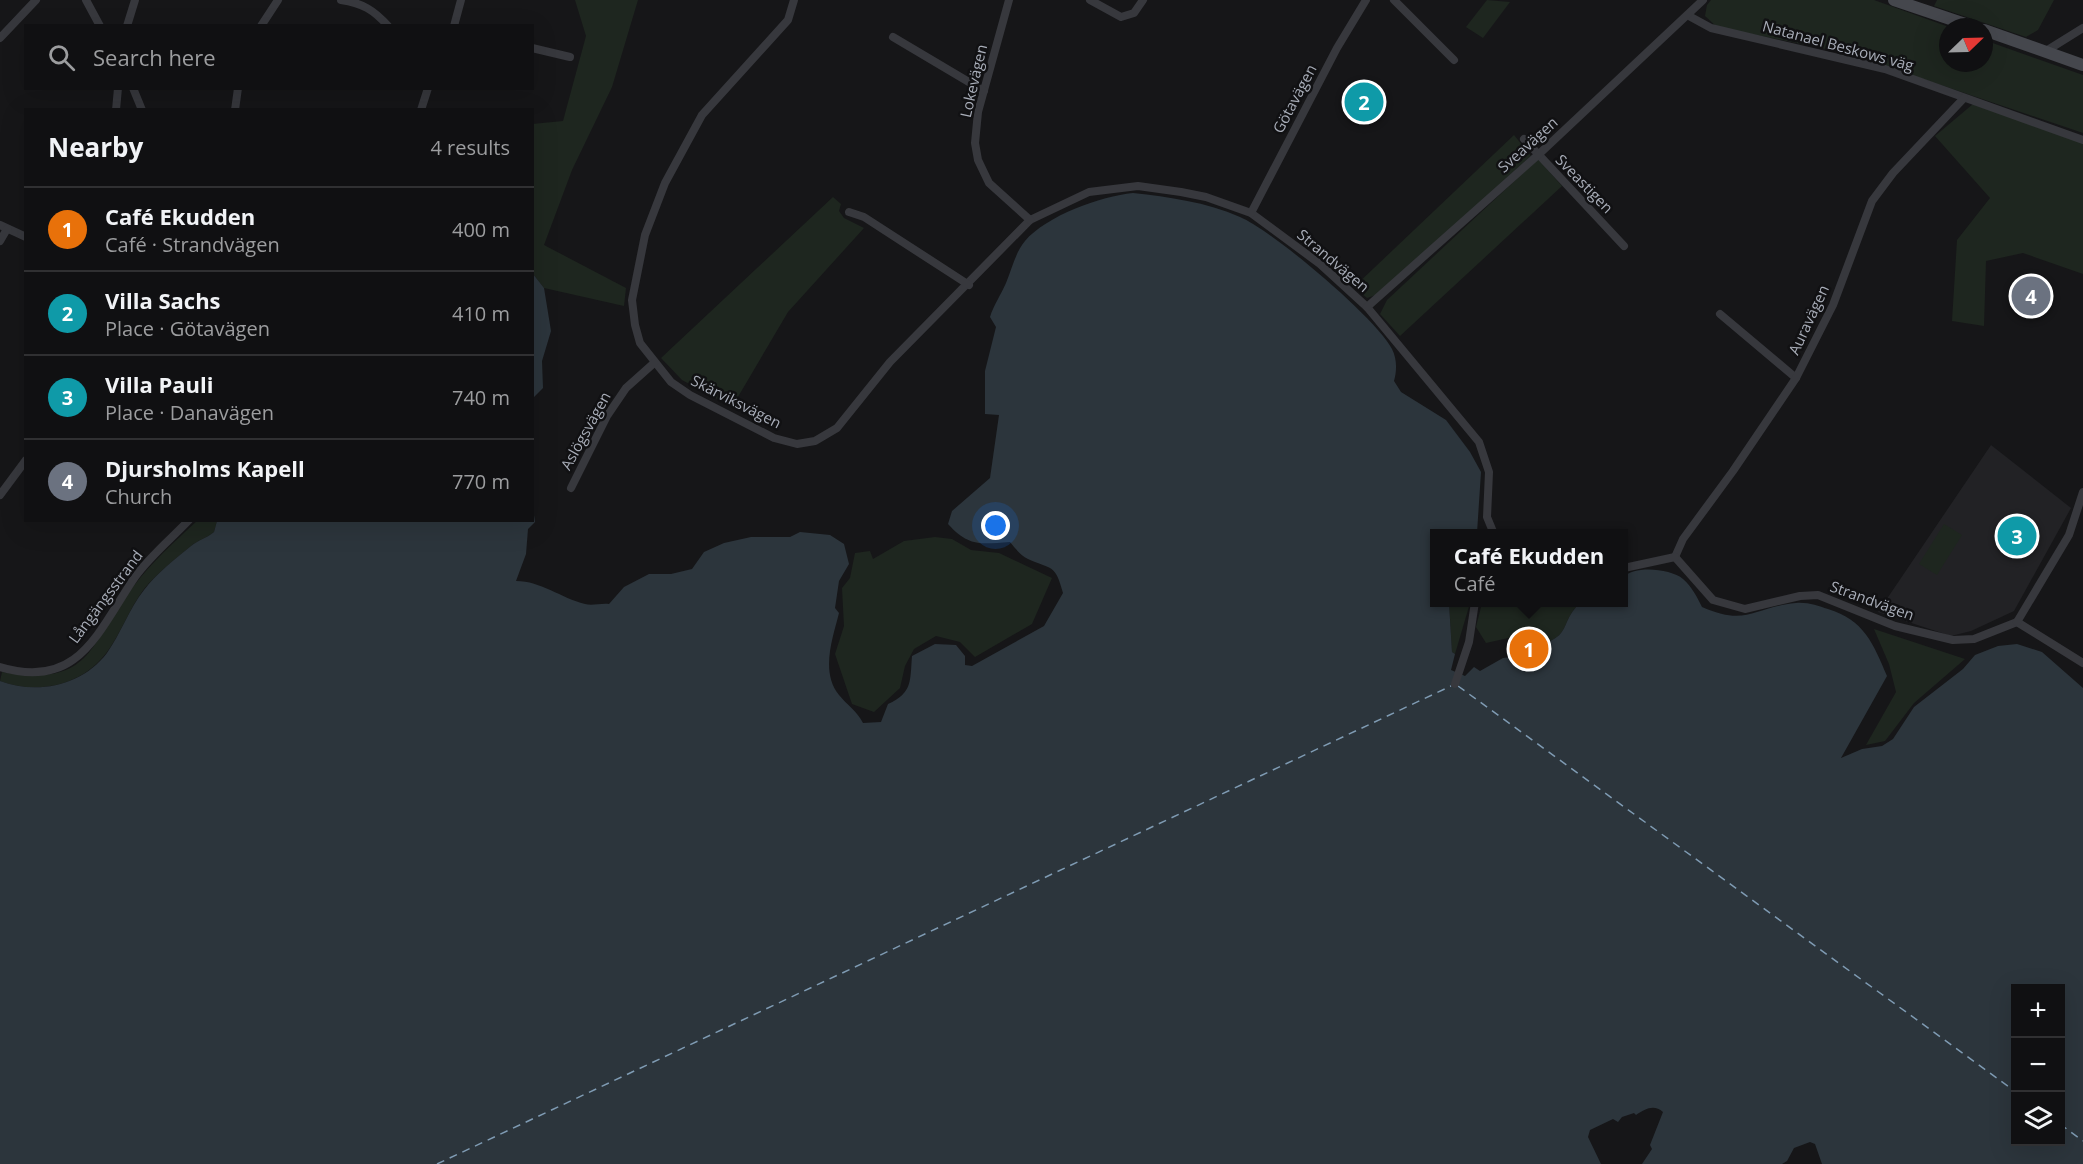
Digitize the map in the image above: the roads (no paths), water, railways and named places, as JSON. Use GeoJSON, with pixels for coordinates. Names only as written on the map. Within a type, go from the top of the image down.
{"type":"FeatureCollection","features":[{"type":"Feature","properties":{"kind":"street"},"geometry":{"type":"LineString","coordinates":[[0,38],[36,0]]}},
{"type":"Feature","properties":{"kind":"street"},"geometry":{"type":"LineString","coordinates":[[86,0],[99,24]]}},
{"type":"Feature","properties":{"kind":"street"},"geometry":{"type":"LineString","coordinates":[[128,24],[135,0]]}},
{"type":"Feature","properties":{"kind":"street"},"geometry":{"type":"LineString","coordinates":[[262,24],[278,0]]}},
{"type":"Feature","properties":{"kind":"street"},"geometry":{"type":"LineString","coordinates":[[341,0],[358,3],[375,12],[386,24]]}},
{"type":"Feature","properties":{"kind":"street"},"geometry":{"type":"LineString","coordinates":[[455,24],[461,0]]}},
{"type":"Feature","properties":{"kind":"street","name":"Skärviksvägen"},"geometry":{"type":"LineString","coordinates":[[794,0],[788,20],[702,115],[665,183],[645,235],[632,300],[640,344],[671,382],[690,395],[774,438],[797,444],[816,441],[837,428],[890,362],[969,285],[1030,220]]}},
{"type":"Feature","properties":{"kind":"street"},"geometry":{"type":"LineString","coordinates":[[997,0],[1007,3]]}},
{"type":"Feature","properties":{"kind":"street"},"geometry":{"type":"LineString","coordinates":[[1090,0],[1121,17],[1134,13],[1143,0]]}},
{"type":"Feature","properties":{"kind":"street","name":"Götavägen"},"geometry":{"type":"LineString","coordinates":[[1251,213],[1337,48],[1366,0]]}},
{"type":"Feature","properties":{"kind":"street"},"geometry":{"type":"LineString","coordinates":[[1394,0],[1454,60]]}},
{"type":"Feature","properties":{"kind":"street","name":"Sveavägen"},"geometry":{"type":"LineString","coordinates":[[1367,307],[1538,155],[1689,16],[1703,0]]}},
{"type":"Feature","properties":{"kind":"street"},"geometry":{"type":"LineString","coordinates":[[1893,0],[1947,18]]}},
{"type":"Feature","properties":{"kind":"street","name":"Lokevägen"},"geometry":{"type":"LineString","coordinates":[[1007,3],[984,91],[975,143],[978,160],[989,183],[1030,220]]}},
{"type":"Feature","properties":{"kind":"street","name":"Natanael Beskows väg"},"geometry":{"type":"LineString","coordinates":[[1689,16],[1711,28],[1885,69],[2083,140]]}},
{"type":"Feature","properties":{"kind":"street"},"geometry":{"type":"LineString","coordinates":[[2046,51],[2083,28]]}},
{"type":"Feature","properties":{"kind":"street"},"geometry":{"type":"LineString","coordinates":[[1993,33],[2083,65]]}},
{"type":"Feature","properties":{"kind":"street"},"geometry":{"type":"LineString","coordinates":[[892,37],[984,91]]}},
{"type":"Feature","properties":{"kind":"street"},"geometry":{"type":"LineString","coordinates":[[534,48],[570,57]]}},
{"type":"Feature","properties":{"kind":"street"},"geometry":{"type":"LineString","coordinates":[[116,108],[118,90]]}},
{"type":"Feature","properties":{"kind":"street"},"geometry":{"type":"LineString","coordinates":[[134,90],[141,108]]}},
{"type":"Feature","properties":{"kind":"street"},"geometry":{"type":"LineString","coordinates":[[235,108],[238,90]]}},
{"type":"Feature","properties":{"kind":"street"},"geometry":{"type":"LineString","coordinates":[[422,108],[427,90]]}},
{"type":"Feature","properties":{"kind":"street","name":"Auravägen"},"geometry":{"type":"LineString","coordinates":[[1675,557],[1683,539],[1733,471],[1796,378],[1833,305],[1872,201],[1893,173],[1964,98]]}},
{"type":"Feature","properties":{"kind":"street","name":"Sveastigen"},"geometry":{"type":"LineString","coordinates":[[1524,139],[1624,246]]}},
{"type":"Feature","properties":{"kind":"street","name":"Strandvägen"},"geometry":{"type":"LineString","coordinates":[[1030,220],[1089,192],[1138,186],[1206,196],[1251,213],[1320,264],[1367,307],[1479,442],[1489,472],[1487,517],[1492,529]]}},
{"type":"Feature","properties":{"kind":"street"},"geometry":{"type":"LineString","coordinates":[[849,212],[864,217],[969,285]]}},
{"type":"Feature","properties":{"kind":"street"},"geometry":{"type":"LineString","coordinates":[[0,241],[3,227],[24,236]]}},
{"type":"Feature","properties":{"kind":"street"},"geometry":{"type":"LineString","coordinates":[[1720,314],[1796,378]]}},
{"type":"Feature","properties":{"kind":"street","name":"Aslögsvägen"},"geometry":{"type":"LineString","coordinates":[[571,488],[607,416],[626,388],[654,363]]}},
{"type":"Feature","properties":{"kind":"street"},"geometry":{"type":"LineString","coordinates":[[0,495],[24,463]]}},
{"type":"Feature","properties":{"kind":"street"},"geometry":{"type":"LineString","coordinates":[[2083,492],[2069,535],[2017,622],[2083,663]]}},
{"type":"Feature","properties":{"kind":"street","name":"Långängsstrand"},"geometry":{"type":"LineString","coordinates":[[0,667],[39,674],[65,666],[80,655],[104,627],[147,562],[187,522]]}},
{"type":"Feature","properties":{"kind":"street"},"geometry":{"type":"LineString","coordinates":[[1628,567],[1675,557]]}},
{"type":"Feature","properties":{"kind":"street","name":"Strandvägen"},"geometry":{"type":"LineString","coordinates":[[1675,557],[1713,600],[1745,609],[1800,596],[1818,595],[1895,626],[1953,640],[1974,639],[2017,622]]}},
{"type":"Feature","properties":{"kind":"street"},"geometry":{"type":"LineString","coordinates":[[1455,684],[1469,642],[1474,607]]}},
{"type":"Feature","properties":{"kind":"place","name":"Villa Sachs"},"geometry":{"type":"Point","coordinates":[1364,102]}},
{"type":"Feature","properties":{"kind":"place","name":"Djursholms Kapell"},"geometry":{"type":"Point","coordinates":[2031,296]}},
{"type":"Feature","properties":{"kind":"place","name":"Villa Pauli"},"geometry":{"type":"Point","coordinates":[2017,536]}},
{"type":"Feature","properties":{"kind":"place","name":"Café Ekudden"},"geometry":{"type":"Point","coordinates":[1529,649]}}]}
